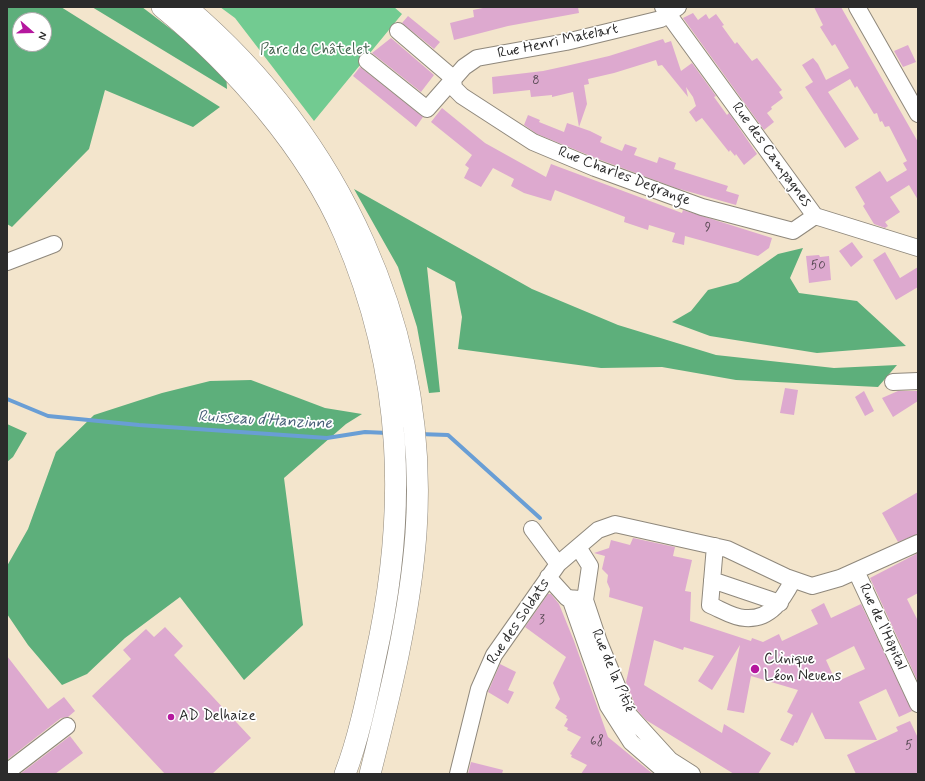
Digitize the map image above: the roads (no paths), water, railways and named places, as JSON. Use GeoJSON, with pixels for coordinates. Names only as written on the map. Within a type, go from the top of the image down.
{"type":"FeatureCollection","features":[{"type":"Feature","properties":{"kind":"main road"},"geometry":{"type":"LineString","coordinates":[[162,7],[263,82],[302,134],[341,196],[371,255],[390,305],[397,332],[412,404],[416,440],[395,540],[386,603],[366,701],[345,774]]}},
{"type":"Feature","properties":{"kind":"main road"},"geometry":{"type":"LineString","coordinates":[[186,7],[228,56],[311,174],[328,203],[343,232],[364,287],[386,377],[416,534],[407,606],[370,774]]}},
{"type":"Feature","properties":{"kind":"street"},"geometry":{"type":"LineString","coordinates":[[857,7],[918,114]]}},
{"type":"Feature","properties":{"kind":"street","name":"Rue Henri Matelart"},"geometry":{"type":"LineString","coordinates":[[367,61],[427,109],[453,78],[464,67],[477,58],[566,42],[661,19],[670,9]]}},
{"type":"Feature","properties":{"kind":"street","name":"Rue des Campagnes"},"geometry":{"type":"LineString","coordinates":[[670,9],[815,216],[918,248]]}},
{"type":"Feature","properties":{"kind":"street"},"geometry":{"type":"LineString","coordinates":[[398,31],[453,78]]}},
{"type":"Feature","properties":{"kind":"street","name":"Rue Charles Degrange"},"geometry":{"type":"LineString","coordinates":[[453,78],[454,88],[462,96],[533,142],[595,168],[702,207],[793,231],[815,216]]}},
{"type":"Feature","properties":{"kind":"street"},"geometry":{"type":"LineString","coordinates":[[7,262],[54,244]]}},
{"type":"Feature","properties":{"kind":"street"},"geometry":{"type":"LineString","coordinates":[[894,382],[918,381]]}},
{"type":"Feature","properties":{"kind":"street","name":"Rue des Soldats"},"geometry":{"type":"LineString","coordinates":[[458,774],[479,688],[494,655],[558,564],[598,530],[615,524],[727,549],[793,580],[812,586],[840,578],[918,543]]}},
{"type":"Feature","properties":{"kind":"street"},"geometry":{"type":"LineString","coordinates":[[532,529],[558,564]]}},
{"type":"Feature","properties":{"kind":"street"},"geometry":{"type":"LineString","coordinates":[[715,546],[710,605],[744,618],[760,617],[780,604],[793,580]]}},
{"type":"Feature","properties":{"kind":"street","name":"Rue de la Pitié"},"geometry":{"type":"LineString","coordinates":[[578,547],[590,566],[578,599],[599,642],[629,715],[670,760],[692,774]]}},
{"type":"Feature","properties":{"kind":"street","name":"Rue de l'Hôpital"},"geometry":{"type":"LineString","coordinates":[[856,571],[918,704]]}},
{"type":"Feature","properties":{"kind":"street"},"geometry":{"type":"LineString","coordinates":[[548,577],[568,598],[578,599],[608,706],[631,742],[668,774]]}},
{"type":"Feature","properties":{"kind":"street"},"geometry":{"type":"LineString","coordinates":[[712,580],[780,604]]}},
{"type":"Feature","properties":{"kind":"street"},"geometry":{"type":"LineString","coordinates":[[7,772],[67,726]]}},
{"type":"Feature","properties":{"kind":"waterway","name":"Ruisseau d'Hanzinne"},"geometry":{"type":"LineString","coordinates":[[7,399],[48,416],[139,425],[327,438],[365,432],[388,433]]}},
{"type":"Feature","properties":{"kind":"waterway","name":"Ruisseau d'Hanzinne"},"geometry":{"type":"LineString","coordinates":[[419,434],[448,435],[540,518]]}},
{"type":"Feature","properties":{"kind":"place","name":"Clinique Léon Neuens"},"geometry":{"type":"Point","coordinates":[755,669]}},
{"type":"Feature","properties":{"kind":"place","name":"AD Delhaize"},"geometry":{"type":"Point","coordinates":[171,717]}},
{"type":"Feature","properties":{"kind":"park label","name":"Parc de Châtelet"},"geometry":{"type":"Point","coordinates":[315,51]}}]}
